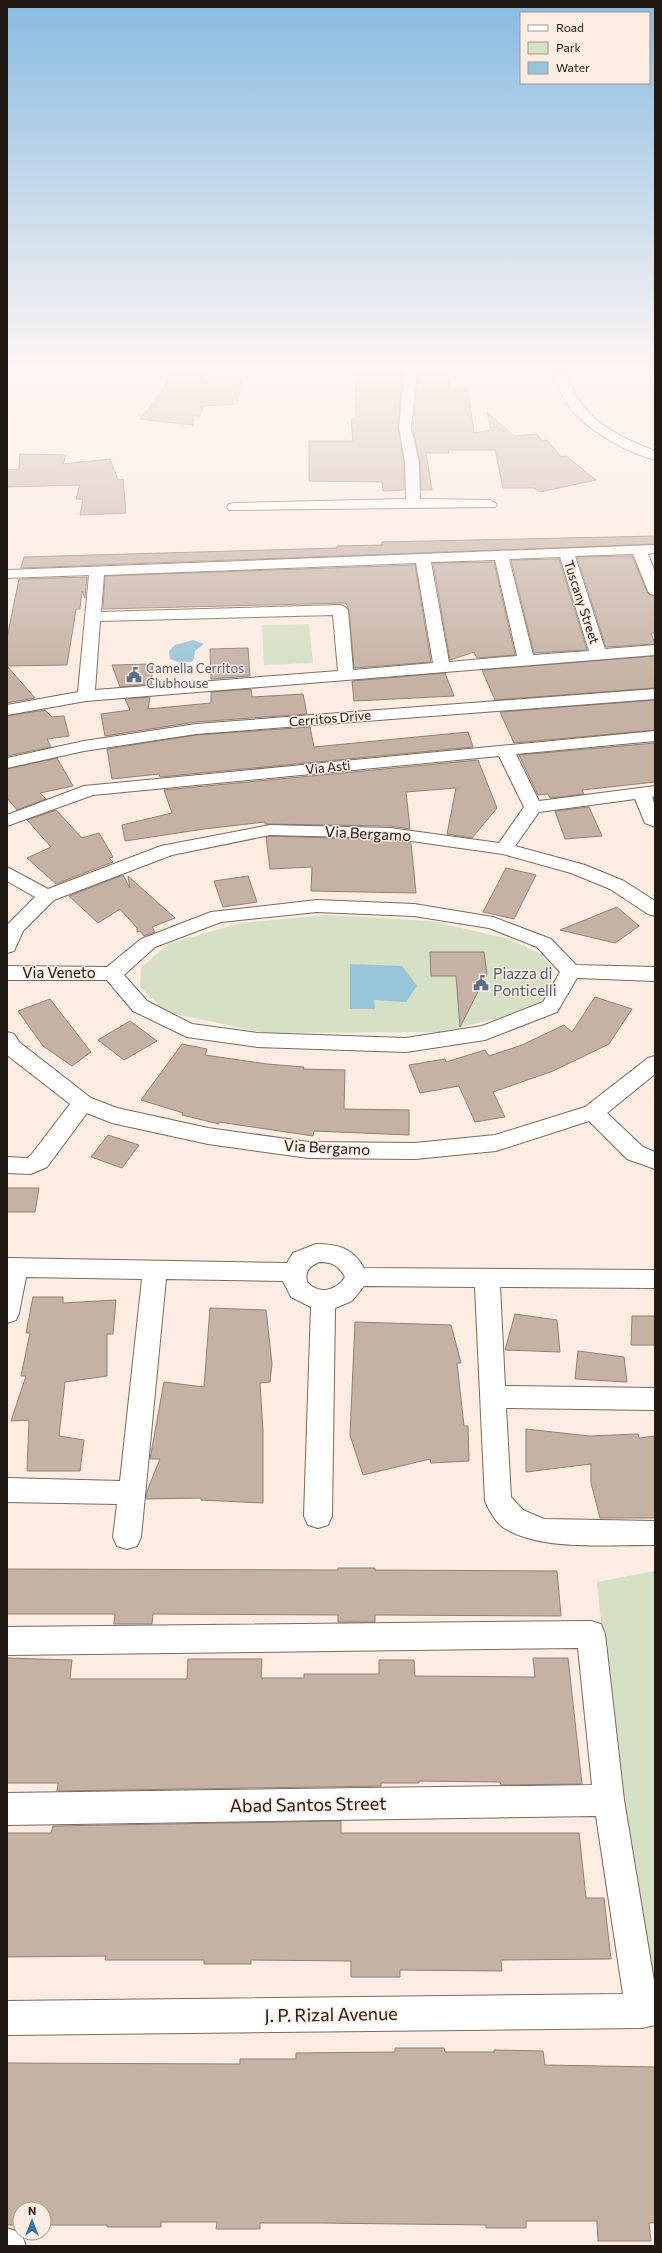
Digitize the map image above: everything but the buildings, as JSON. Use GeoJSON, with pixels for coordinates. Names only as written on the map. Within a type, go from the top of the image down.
{"type":"FeatureCollection","features":[{"type":"Feature","properties":{"kind":"street"},"geometry":{"type":"LineString","coordinates":[[412,472],[413,503]]}},
{"type":"Feature","properties":{"kind":"street"},"geometry":{"type":"LineString","coordinates":[[234,507],[413,503],[490,504]]}},
{"type":"Feature","properties":{"kind":"street"},"geometry":{"type":"LineString","coordinates":[[7,574],[423,560],[501,555],[655,549]]}},
{"type":"Feature","properties":{"kind":"street"},"geometry":{"type":"LineString","coordinates":[[639,550],[655,591]]}},
{"type":"Feature","properties":{"kind":"street","name":"Tuscany Street"},"geometry":{"type":"LineString","coordinates":[[566,552],[598,653]]}},
{"type":"Feature","properties":{"kind":"street"},"geometry":{"type":"LineString","coordinates":[[501,555],[526,660]]}},
{"type":"Feature","properties":{"kind":"street"},"geometry":{"type":"LineString","coordinates":[[423,560],[442,667]]}},
{"type":"Feature","properties":{"kind":"street"},"geometry":{"type":"LineString","coordinates":[[86,696],[97,572]]}},
{"type":"Feature","properties":{"kind":"street"},"geometry":{"type":"LineString","coordinates":[[93,617],[340,610],[346,675]]}},
{"type":"Feature","properties":{"kind":"street"},"geometry":{"type":"LineString","coordinates":[[7,710],[86,696],[598,653],[655,650]]}},
{"type":"Feature","properties":{"kind":"street","name":"Cerritos Drive"},"geometry":{"type":"LineString","coordinates":[[7,763],[84,746],[196,729],[655,694]]}},
{"type":"Feature","properties":{"kind":"street","name":"Via Asti"},"geometry":{"type":"LineString","coordinates":[[7,821],[90,790],[655,736]]}},
{"type":"Feature","properties":{"kind":"street"},"geometry":{"type":"LineString","coordinates":[[505,750],[533,807]]}},
{"type":"Feature","properties":{"kind":"street"},"geometry":{"type":"LineString","coordinates":[[504,848],[533,807],[648,792],[651,819],[655,822]]}},
{"type":"Feature","properties":{"kind":"street","name":"Via Bergamo"},"geometry":{"type":"LineString","coordinates":[[7,947],[14,929],[47,896],[167,850],[270,830],[390,832],[504,848],[578,869],[617,885],[655,910]]}},
{"type":"Feature","properties":{"kind":"street"},"geometry":{"type":"LineString","coordinates":[[7,873],[47,896]]}},
{"type":"Feature","properties":{"kind":"street"},"geometry":{"type":"LineString","coordinates":[[571,971],[550,1007],[485,1033],[406,1045],[257,1040],[187,1030],[140,1006],[112,974],[148,942],[218,916],[317,906],[414,910],[493,923],[544,942],[571,971],[655,974]]}},
{"type":"Feature","properties":{"kind":"street","name":"Via Veneto"},"geometry":{"type":"LineString","coordinates":[[7,973],[112,974]]}},
{"type":"Feature","properties":{"kind":"street","name":"Via Bergamo"},"geometry":{"type":"LineString","coordinates":[[7,1039],[10,1046],[83,1103],[112,1115],[208,1136],[309,1150],[415,1151],[496,1143],[593,1112],[655,1063]]}},
{"type":"Feature","properties":{"kind":"street"},"geometry":{"type":"LineString","coordinates":[[7,1165],[31,1166],[39,1161],[83,1103]]}},
{"type":"Feature","properties":{"kind":"street"},"geometry":{"type":"LineString","coordinates":[[593,1112],[634,1153],[655,1161]]}},
{"type":"Feature","properties":{"kind":"street"},"geometry":{"type":"LineString","coordinates":[[316,1252],[334,1252],[348,1260],[357,1277],[352,1287],[340,1297],[323,1300],[306,1296],[296,1285],[294,1272],[301,1260],[316,1252]]}},
{"type":"Feature","properties":{"kind":"street"},"geometry":{"type":"LineString","coordinates":[[7,1313],[11,1267],[294,1272]]}},
{"type":"Feature","properties":{"kind":"street"},"geometry":{"type":"LineString","coordinates":[[127,1537],[156,1270]]}},
{"type":"Feature","properties":{"kind":"street"},"geometry":{"type":"LineString","coordinates":[[357,1277],[655,1279]]}},
{"type":"Feature","properties":{"kind":"street"},"geometry":{"type":"LineString","coordinates":[[487,1277],[498,1501],[512,1519],[543,1531],[655,1533]]}},
{"type":"Feature","properties":{"kind":"street"},"geometry":{"type":"LineString","coordinates":[[318,1516],[323,1300]]}},
{"type":"Feature","properties":{"kind":"street"},"geometry":{"type":"LineString","coordinates":[[494,1397],[655,1399]]}},
{"type":"Feature","properties":{"kind":"street"},"geometry":{"type":"LineString","coordinates":[[7,1490],[132,1493]]}},
{"type":"Feature","properties":{"kind":"street"},"geometry":{"type":"LineString","coordinates":[[7,1641],[591,1634],[609,1800],[648,2009]]}},
{"type":"Feature","properties":{"kind":"street","name":"Abad Santos Street"},"geometry":{"type":"LineString","coordinates":[[7,1809],[609,1800]]}},
{"type":"Feature","properties":{"kind":"street","name":"J. P. Rizal Avenue"},"geometry":{"type":"LineString","coordinates":[[7,2018],[648,2009]]}},
{"type":"Feature","properties":{"kind":"green space"},"geometry":{"type":"Polygon","coordinates":[[[309,624],[313,663],[264,665],[262,625],[309,624]]]}},
{"type":"Feature","properties":{"kind":"green space"},"geometry":{"type":"Polygon","coordinates":[[[326,915],[431,921],[509,939],[540,954],[553,967],[550,993],[526,1011],[441,1032],[266,1033],[166,1012],[140,987],[141,968],[168,944],[240,923],[326,915]]]}},
{"type":"Feature","properties":{"kind":"green space"},"geometry":{"type":"Polygon","coordinates":[[[655,1571],[655,1971],[648,1971],[618,1787],[597,1582],[655,1571]]]}},
{"type":"Feature","properties":{"kind":"water"},"geometry":{"type":"Polygon","coordinates":[[[193,640],[204,644],[195,651],[194,659],[191,662],[179,662],[170,659],[169,651],[175,645],[193,640]]]}},
{"type":"Feature","properties":{"kind":"water"},"geometry":{"type":"Polygon","coordinates":[[[350,964],[402,966],[417,986],[406,1002],[374,1000],[375,1009],[350,1009],[350,964]]]}},
{"type":"Feature","properties":{"kind":"place","name":"Camella Cerritos Clubhouse"},"geometry":{"type":"Point","coordinates":[134,675]}},
{"type":"Feature","properties":{"kind":"place","name":"Piazza di Ponticelli"},"geometry":{"type":"Point","coordinates":[481,983]}}]}
